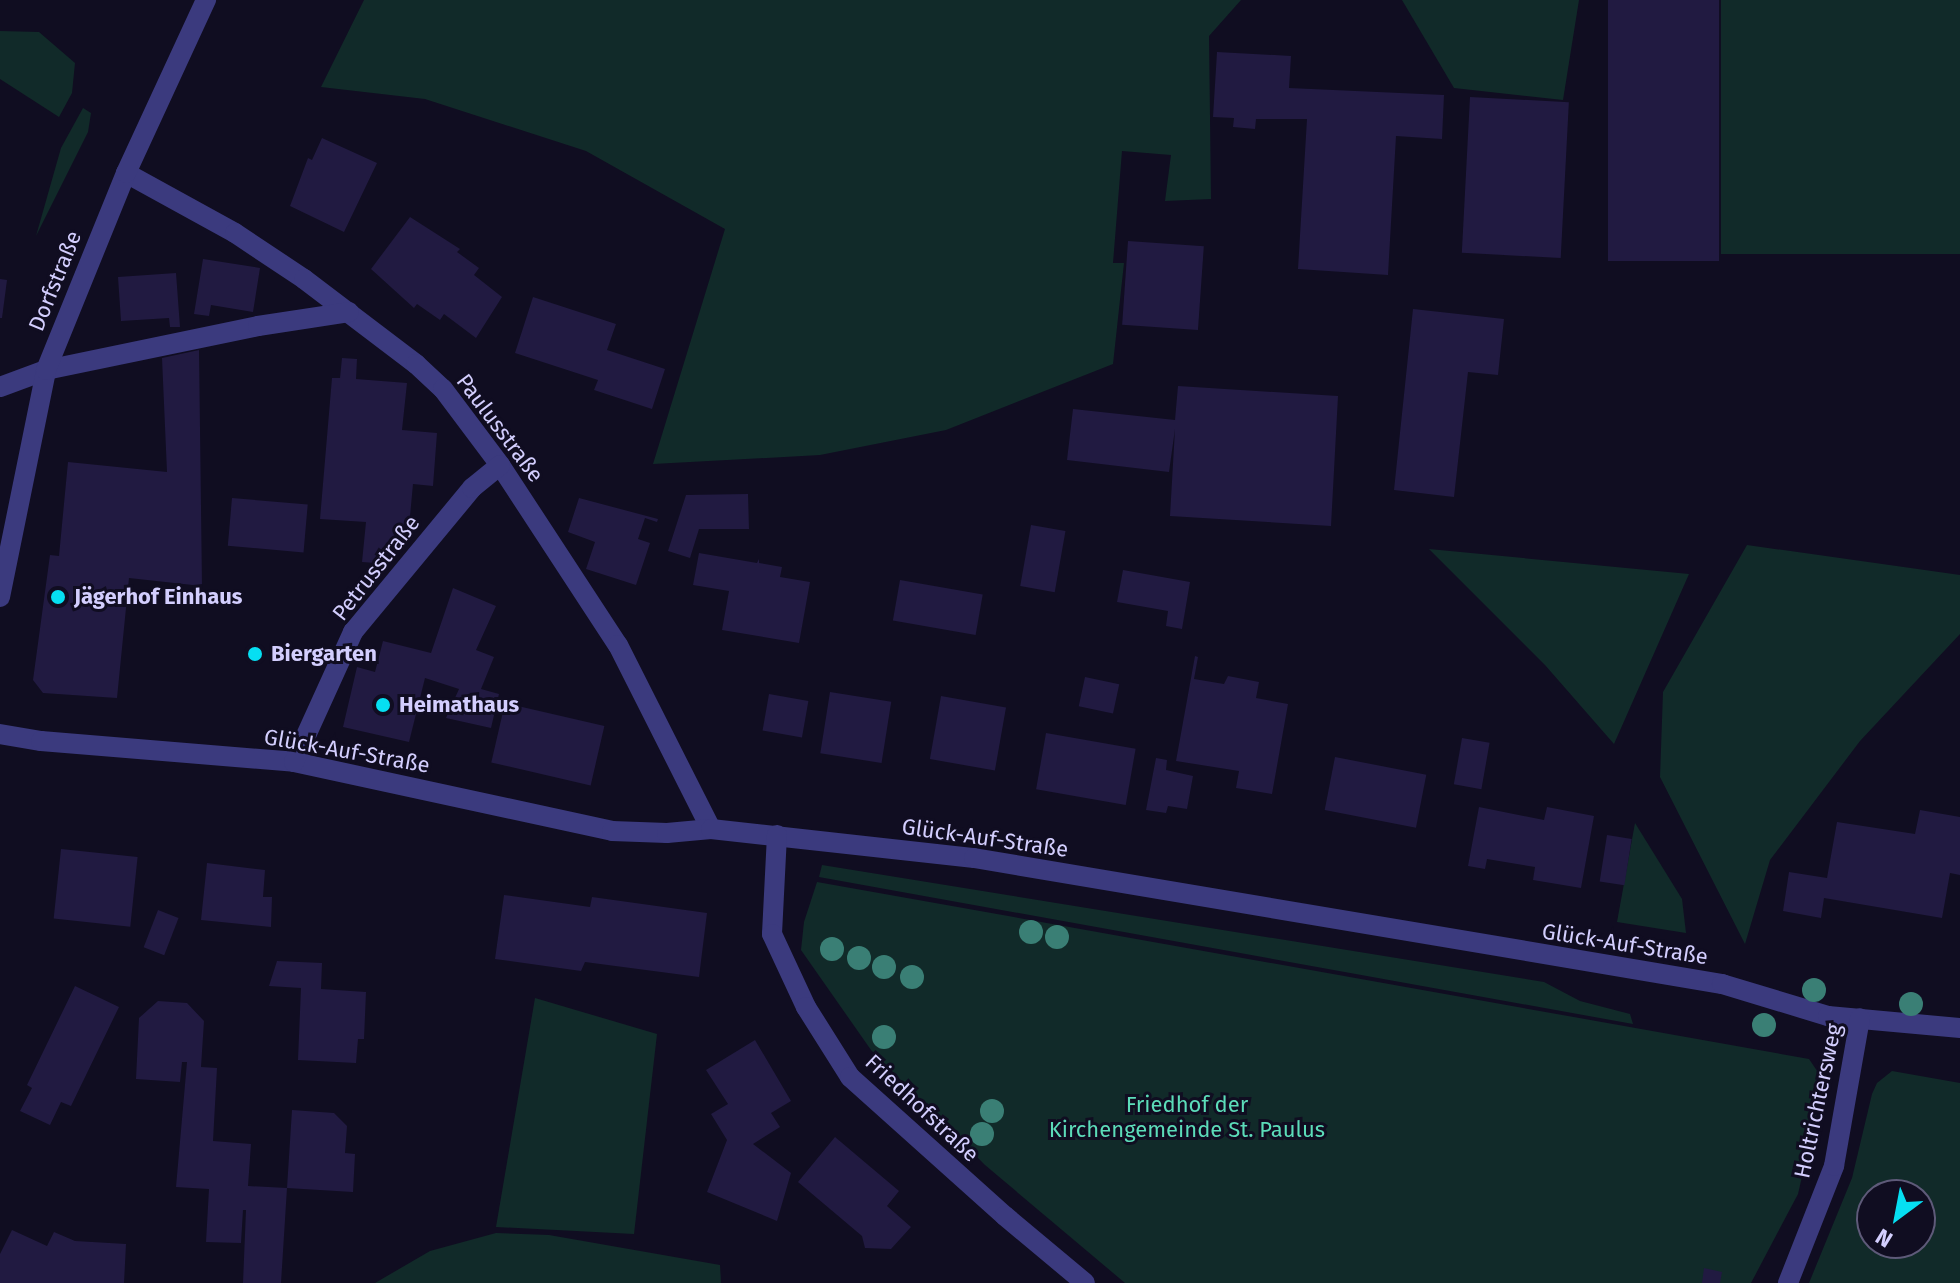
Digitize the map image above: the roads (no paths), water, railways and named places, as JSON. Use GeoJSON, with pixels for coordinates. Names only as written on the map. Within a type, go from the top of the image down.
{"type":"FeatureCollection","features":[{"type":"Feature","properties":{"kind":"street","name":"Dorfstraße"},"geometry":{"type":"LineString","coordinates":[[0,597],[46,370],[126,173],[206,0]]}},
{"type":"Feature","properties":{"kind":"street","name":"Paulusstraße"},"geometry":{"type":"LineString","coordinates":[[126,173],[235,233],[349,312],[443,389],[500,465],[618,645],[711,829]]}},
{"type":"Feature","properties":{"kind":"street"},"geometry":{"type":"LineString","coordinates":[[0,387],[46,370],[258,326],[349,312]]}},
{"type":"Feature","properties":{"kind":"street","name":"Petrusstraße"},"geometry":{"type":"LineString","coordinates":[[294,762],[353,632],[472,488],[500,465]]}},
{"type":"Feature","properties":{"kind":"street","name":"Glück-Auf-Straße"},"geometry":{"type":"LineString","coordinates":[[0,734],[41,741],[294,762],[612,831],[667,833],[711,829],[974,858],[1722,984],[1828,1016],[1960,1028]]}},
{"type":"Feature","properties":{"kind":"street","name":"Friedhofstraße"},"geometry":{"type":"LineString","coordinates":[[777,835],[772,934],[806,1007],[850,1077],[993,1207],[1085,1283]]}},
{"type":"Feature","properties":{"kind":"street","name":"Holtrichtersweg"},"geometry":{"type":"LineString","coordinates":[[1788,1283],[1834,1166],[1860,1018]]}},
{"type":"Feature","properties":{"kind":"place","name":"Jägerhof Einhaus"},"geometry":{"type":"Point","coordinates":[58,597]}},
{"type":"Feature","properties":{"kind":"place","name":"Biergarten"},"geometry":{"type":"Point","coordinates":[255,654]}},
{"type":"Feature","properties":{"kind":"place","name":"Heimathaus"},"geometry":{"type":"Point","coordinates":[383,705]}},
{"type":"Feature","properties":{"kind":"park label","name":"Friedhof der Kirchengemeinde St. Paulus"},"geometry":{"type":"Point","coordinates":[1187,1116]}}]}
